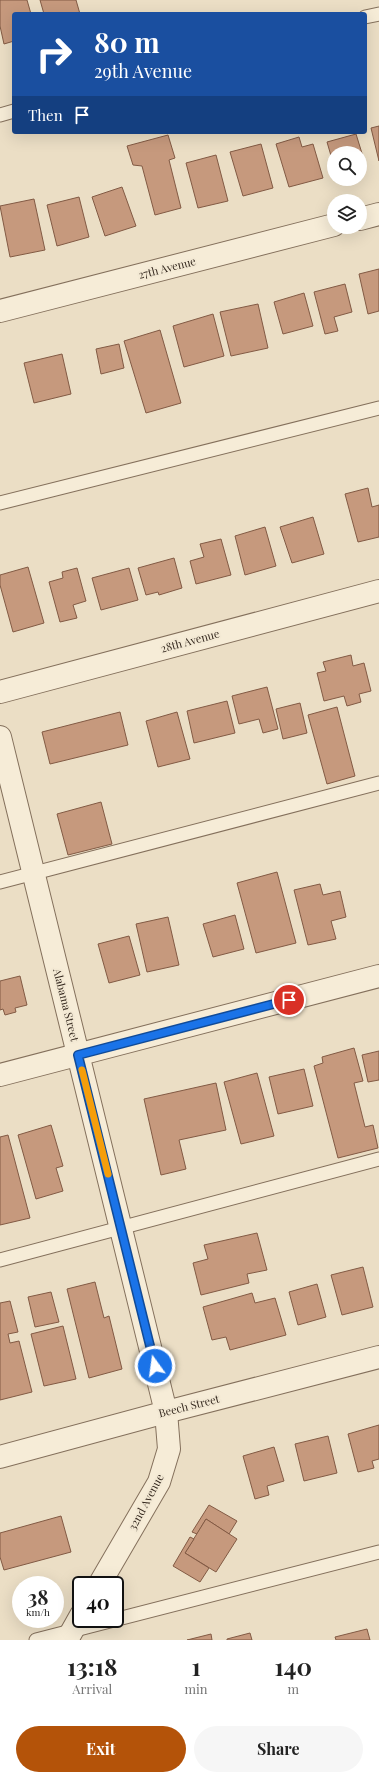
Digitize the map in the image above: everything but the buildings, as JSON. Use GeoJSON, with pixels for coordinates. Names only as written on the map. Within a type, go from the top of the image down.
{"type":"FeatureCollection","features":[{"type":"Feature","properties":{"kind":"street"},"geometry":{"type":"LineString","coordinates":[[367,217],[379,214]]}},
{"type":"Feature","properties":{"kind":"street","name":"27th Avenue"},"geometry":{"type":"LineString","coordinates":[[0,311],[327,228]]}},
{"type":"Feature","properties":{"kind":"street","name":"28th Avenue"},"geometry":{"type":"LineString","coordinates":[[0,692],[379,590]]}},
{"type":"Feature","properties":{"kind":"street","name":"Alabama Street"},"geometry":{"type":"LineString","coordinates":[[0,737],[166,1412]]}},
{"type":"Feature","properties":{"kind":"street"},"geometry":{"type":"LineString","coordinates":[[0,1075],[379,976]]}},
{"type":"Feature","properties":{"kind":"street","name":"Beech Street"},"geometry":{"type":"LineString","coordinates":[[0,1457],[379,1357]]}},
{"type":"Feature","properties":{"kind":"street","name":"32nd Avenue"},"geometry":{"type":"LineString","coordinates":[[104,1576],[159,1482],[169,1449],[166,1412]]}},
{"type":"Feature","properties":{"kind":"lane"},"geometry":{"type":"LineString","coordinates":[[367,17],[379,14]]}},
{"type":"Feature","properties":{"kind":"lane"},"geometry":{"type":"LineString","coordinates":[[0,115],[12,112]]}},
{"type":"Feature","properties":{"kind":"lane"},"geometry":{"type":"LineString","coordinates":[[0,503],[379,408]]}},
{"type":"Feature","properties":{"kind":"lane"},"geometry":{"type":"LineString","coordinates":[[0,882],[379,783]]}},
{"type":"Feature","properties":{"kind":"lane"},"geometry":{"type":"LineString","coordinates":[[0,1260],[379,1159]]}},
{"type":"Feature","properties":{"kind":"lane"},"geometry":{"type":"LineString","coordinates":[[36,1640],[73,1629],[379,1552]]}},
{"type":"Feature","properties":{"kind":"slow traffic"},"geometry":{"type":"LineString","coordinates":[[82,1070],[108,1174]]}},
{"type":"Feature","properties":{"kind":"route"},"geometry":{"type":"LineString","coordinates":[[155,1366],[78,1055],[289,1000]]}}]}
